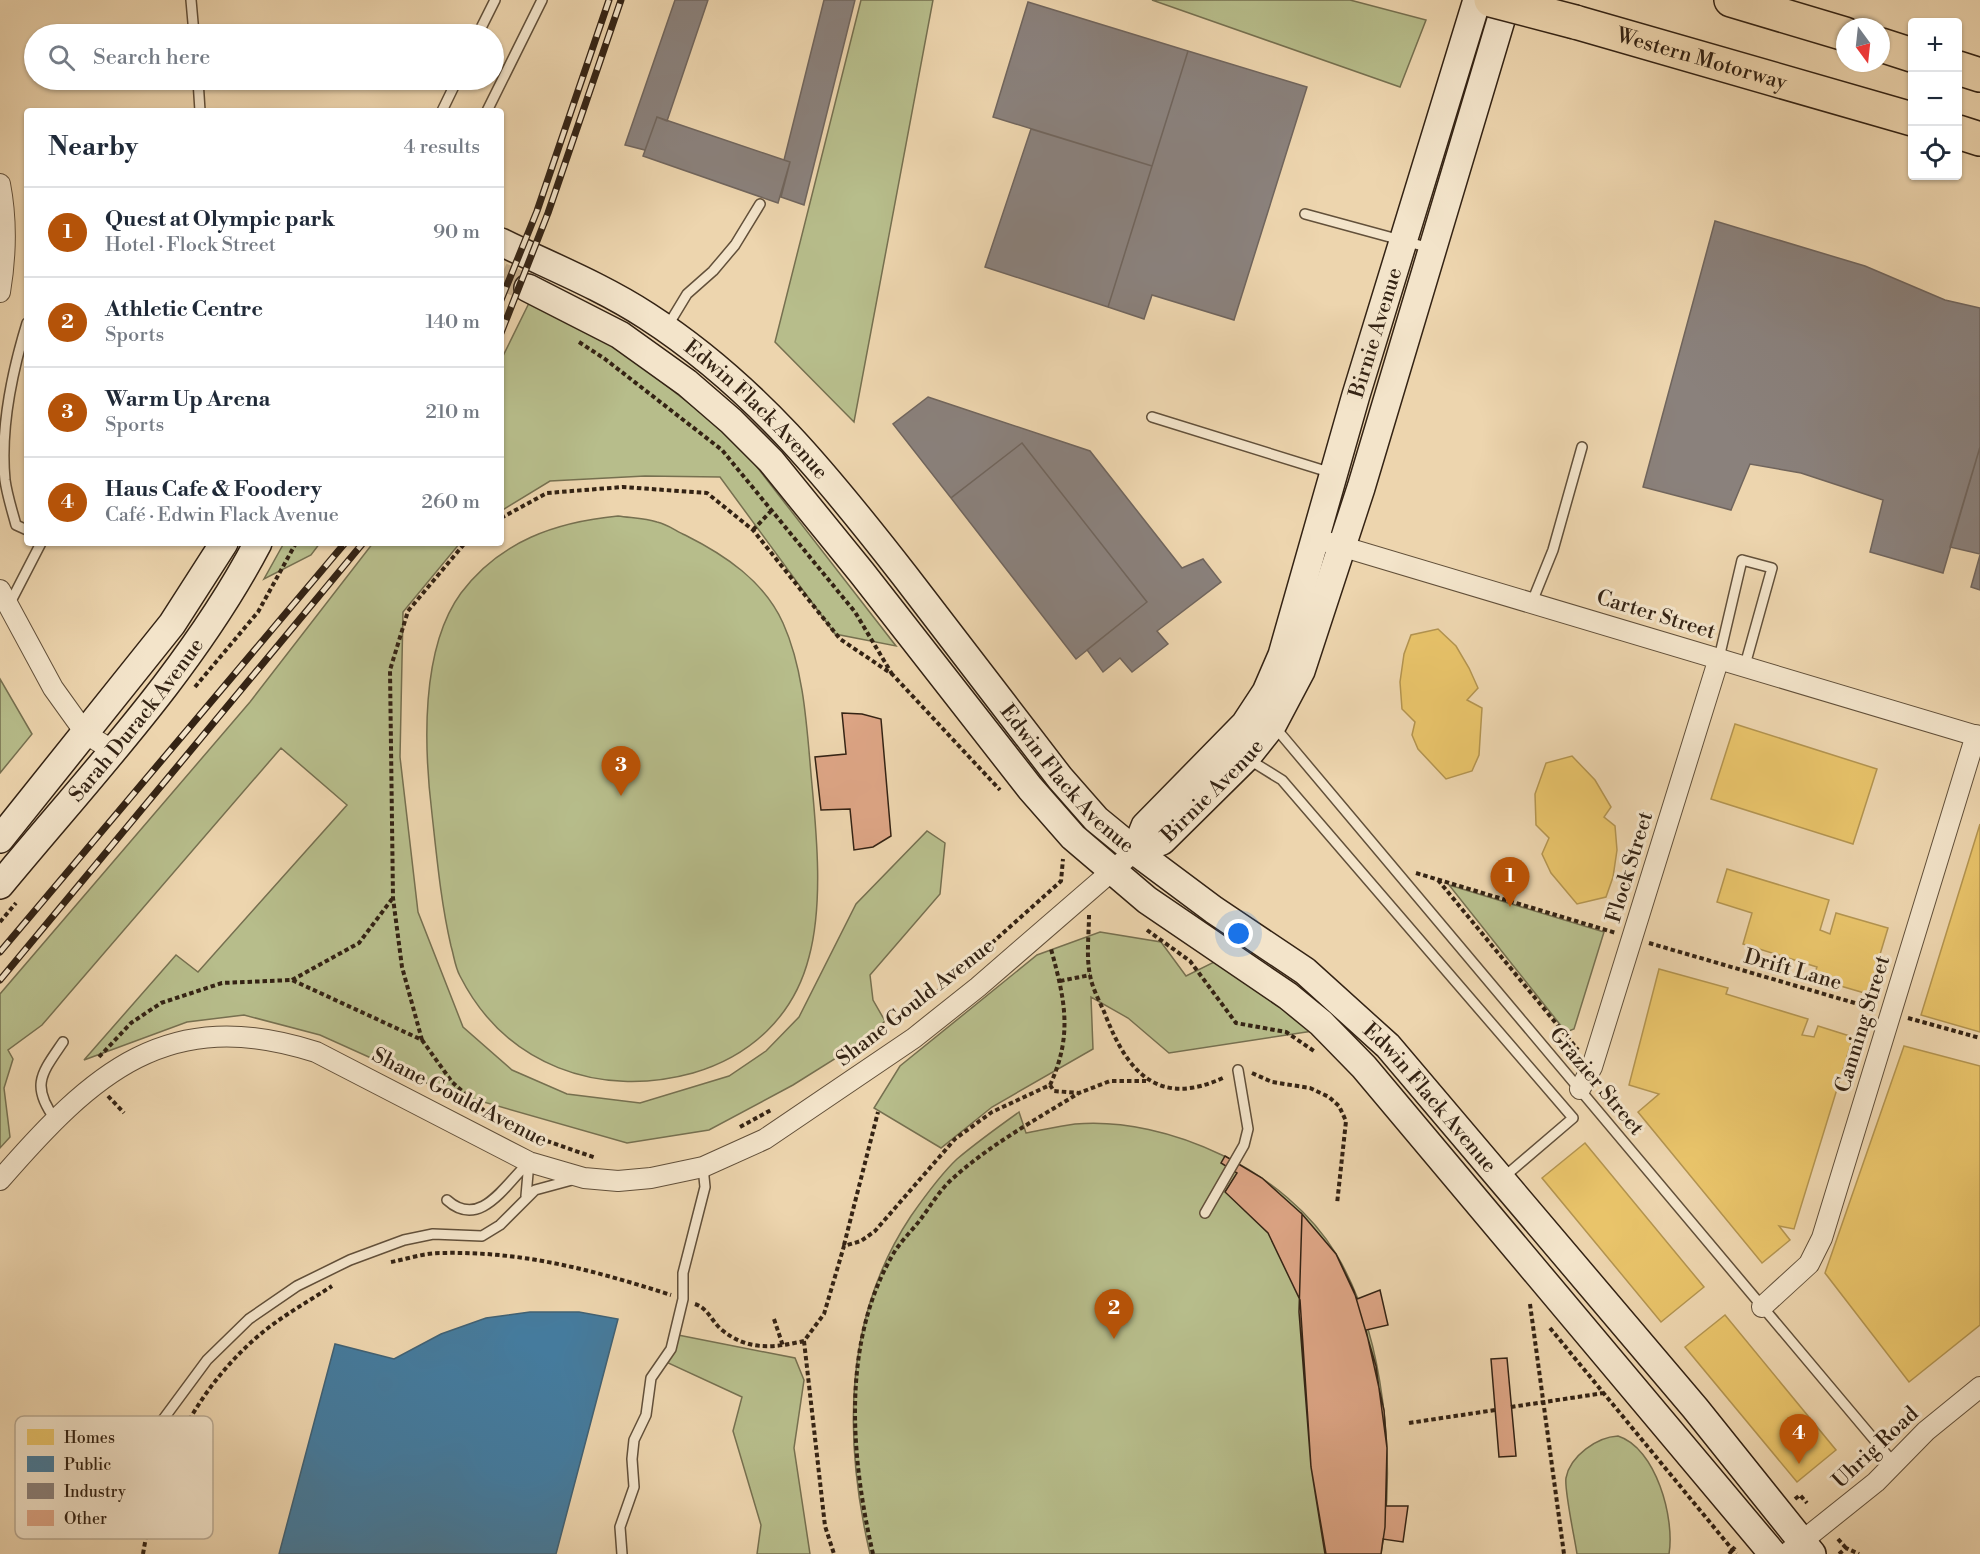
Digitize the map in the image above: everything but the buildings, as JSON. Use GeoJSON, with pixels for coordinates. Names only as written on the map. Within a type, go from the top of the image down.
{"type":"FeatureCollection","features":[{"type":"Feature","properties":{"kind":"highway","name":"Western Motorway"},"geometry":{"type":"LineString","coordinates":[[1491,0],[1908,118]]}},
{"type":"Feature","properties":{"kind":"highway"},"geometry":{"type":"LineString","coordinates":[[1731,0],[1836,31]]}},
{"type":"Feature","properties":{"kind":"highway"},"geometry":{"type":"LineString","coordinates":[[1890,48],[1908,54]]}},
{"type":"Feature","properties":{"kind":"highway"},"geometry":{"type":"LineString","coordinates":[[1962,68],[1980,75]]}},
{"type":"Feature","properties":{"kind":"highway"},"geometry":{"type":"LineString","coordinates":[[1962,133],[1980,139]]}},
{"type":"Feature","properties":{"kind":"street","name":"Birnie Avenue"},"geometry":{"type":"LineString","coordinates":[[1329,543],[1334,474],[1477,0]]}},
{"type":"Feature","properties":{"kind":"street","name":"Birnie Avenue"},"geometry":{"type":"LineString","coordinates":[[1135,851],[1162,841],[1246,758],[1260,728],[1266,692],[1329,543],[1432,248],[1507,0]]}},
{"type":"Feature","properties":{"kind":"street"},"geometry":{"type":"LineString","coordinates":[[0,184],[5,209],[5,262],[0,292]]}},
{"type":"Feature","properties":{"kind":"street","name":"Edwin Flack Avenue"},"geometry":{"type":"LineString","coordinates":[[504,243],[588,282],[665,329],[750,396],[790,435],[845,499],[1060,778],[1096,819],[1204,903],[1305,971],[1388,1046],[1695,1407],[1800,1550]]}},
{"type":"Feature","properties":{"kind":"street","name":"Edwin Flack Avenue"},"geometry":{"type":"LineString","coordinates":[[528,288],[597,321],[648,355],[687,383],[771,460],[1030,788],[1073,837],[1147,900],[1288,996],[1321,1023],[1364,1067],[1773,1554]]}},
{"type":"Feature","properties":{"kind":"street"},"geometry":{"type":"LineString","coordinates":[[648,355],[665,329]]}},
{"type":"Feature","properties":{"kind":"street","name":"Carter Street"},"geometry":{"type":"LineString","coordinates":[[1329,543],[1719,657],[1978,736]]}},
{"type":"Feature","properties":{"kind":"street","name":"Sarah Durack Avenue"},"geometry":{"type":"LineString","coordinates":[[0,839],[172,624],[222,546]]}},
{"type":"Feature","properties":{"kind":"street","name":"Sarah Durack Avenue"},"geometry":{"type":"LineString","coordinates":[[0,885],[191,650],[237,581],[256,546]]}},
{"type":"Feature","properties":{"kind":"street"},"geometry":{"type":"LineString","coordinates":[[4,598],[53,688],[86,734],[112,750]]}},
{"type":"Feature","properties":{"kind":"street","name":"Flock Street"},"geometry":{"type":"LineString","coordinates":[[1580,1089],[1592,1067],[1719,657]]}},
{"type":"Feature","properties":{"kind":"street","name":"Birnie Avenue"},"geometry":{"type":"LineString","coordinates":[[1135,851],[1145,826],[1260,728]]}},
{"type":"Feature","properties":{"kind":"street","name":"Canning Street"},"geometry":{"type":"LineString","coordinates":[[1762,1307],[1809,1264],[1816,1253],[1978,736]]}},
{"type":"Feature","properties":{"kind":"street","name":"Shane Gould Avenue"},"geometry":{"type":"LineString","coordinates":[[0,1180],[78,1097],[138,1056],[172,1043],[208,1036],[246,1036],[282,1041],[316,1052],[529,1162],[584,1178],[618,1181],[651,1178],[704,1167],[765,1139],[914,1038],[987,980],[1135,851]]}},
{"type":"Feature","properties":{"kind":"street","name":"Uhrig Road"},"geometry":{"type":"LineString","coordinates":[[1800,1550],[1876,1482],[1893,1462],[1926,1431],[1980,1387]]}},
{"type":"Feature","properties":{"kind":"lane"},"geometry":{"type":"LineString","coordinates":[[190,0],[193,24]]}},
{"type":"Feature","properties":{"kind":"lane"},"geometry":{"type":"LineString","coordinates":[[483,24],[495,0]]}},
{"type":"Feature","properties":{"kind":"lane"},"geometry":{"type":"LineString","coordinates":[[504,75],[542,0]]}},
{"type":"Feature","properties":{"kind":"lane"},"geometry":{"type":"LineString","coordinates":[[1962,67],[1980,69]]}},
{"type":"Feature","properties":{"kind":"lane"},"geometry":{"type":"LineString","coordinates":[[199,90],[200,108]]}},
{"type":"Feature","properties":{"kind":"lane"},"geometry":{"type":"LineString","coordinates":[[443,108],[452,90]]}},
{"type":"Feature","properties":{"kind":"lane"},"geometry":{"type":"LineString","coordinates":[[488,108],[497,90]]}},
{"type":"Feature","properties":{"kind":"lane"},"geometry":{"type":"LineString","coordinates":[[665,329],[687,294],[713,271],[735,245],[760,204]]}},
{"type":"Feature","properties":{"kind":"lane"},"geometry":{"type":"LineString","coordinates":[[1305,214],[1432,248]]}},
{"type":"Feature","properties":{"kind":"lane"},"geometry":{"type":"LineString","coordinates":[[24,333],[15,362],[3,424],[4,478],[16,525],[24,529]]}},
{"type":"Feature","properties":{"kind":"lane"},"geometry":{"type":"LineString","coordinates":[[1152,417],[1334,474]]}},
{"type":"Feature","properties":{"kind":"lane"},"geometry":{"type":"LineString","coordinates":[[1532,602],[1553,550],[1582,447]]}},
{"type":"Feature","properties":{"kind":"lane"},"geometry":{"type":"LineString","coordinates":[[4,598],[39,546]]}},
{"type":"Feature","properties":{"kind":"lane"},"geometry":{"type":"LineString","coordinates":[[1719,657],[1742,560],[1772,568],[1745,665]]}},
{"type":"Feature","properties":{"kind":"lane","name":"Grazier Street"},"geometry":{"type":"LineString","coordinates":[[1260,728],[1580,1089],[1893,1462]]}},
{"type":"Feature","properties":{"kind":"lane"},"geometry":{"type":"LineString","coordinates":[[1246,758],[1268,769],[1282,780],[1573,1118],[1500,1180]]}},
{"type":"Feature","properties":{"kind":"lane"},"geometry":{"type":"LineString","coordinates":[[55,1119],[43,1103],[39,1087],[42,1072],[63,1042]]}},
{"type":"Feature","properties":{"kind":"lane"},"geometry":{"type":"LineString","coordinates":[[1205,1213],[1244,1145],[1248,1129],[1238,1070]]}},
{"type":"Feature","properties":{"kind":"lane"},"geometry":{"type":"LineString","coordinates":[[526,1196],[529,1162]]}},
{"type":"Feature","properties":{"kind":"lane"},"geometry":{"type":"LineString","coordinates":[[447,1200],[463,1212],[476,1211],[488,1205],[529,1162]]}},
{"type":"Feature","properties":{"kind":"lane"},"geometry":{"type":"LineString","coordinates":[[622,1554],[620,1527],[634,1487],[632,1459],[634,1440],[646,1415],[651,1378],[670,1349],[683,1299],[682,1272],[705,1187],[704,1167]]}},
{"type":"Feature","properties":{"kind":"lane"},"geometry":{"type":"LineString","coordinates":[[165,1416],[207,1360],[249,1319],[297,1286],[350,1260],[404,1240],[433,1234],[482,1236],[500,1225],[526,1196],[544,1185],[584,1178]]}},
{"type":"Feature","properties":{"kind":"path"},"geometry":{"type":"LineString","coordinates":[[577,341],[605,359],[722,450],[855,612],[892,674],[1006,797]]}},
{"type":"Feature","properties":{"kind":"path"},"geometry":{"type":"LineString","coordinates":[[504,516],[547,493],[623,487],[707,493],[753,530],[840,639],[892,674]]}},
{"type":"Feature","properties":{"kind":"path"},"geometry":{"type":"LineString","coordinates":[[753,530],[772,510]]}},
{"type":"Feature","properties":{"kind":"path"},"geometry":{"type":"LineString","coordinates":[[462,546],[408,611],[390,670],[393,898],[402,967],[422,1040],[452,1082],[488,1113],[516,1130],[607,1162]]}},
{"type":"Feature","properties":{"kind":"path"},"geometry":{"type":"LineString","coordinates":[[932,997],[1061,881],[1063,858],[1055,849]]}},
{"type":"Feature","properties":{"kind":"path"},"geometry":{"type":"LineString","coordinates":[[1410,866],[1416,873],[1436,879],[1592,1067]]}},
{"type":"Feature","properties":{"kind":"path","name":"Drift Lane"},"geometry":{"type":"LineString","coordinates":[[1436,879],[1633,939],[1980,1038]]}},
{"type":"Feature","properties":{"kind":"path"},"geometry":{"type":"LineString","coordinates":[[95,1061],[131,1023],[161,1003],[222,983],[292,980],[358,943],[393,898]]}},
{"type":"Feature","properties":{"kind":"path"},"geometry":{"type":"LineString","coordinates":[[1089,915],[1090,975],[1110,1027],[1130,1061],[1146,1081]]}},
{"type":"Feature","properties":{"kind":"path"},"geometry":{"type":"LineString","coordinates":[[1139,924],[1190,961],[1236,1023],[1286,1032],[1315,1052]]}},
{"type":"Feature","properties":{"kind":"path"},"geometry":{"type":"LineString","coordinates":[[844,1246],[861,1241],[875,1231],[955,1139],[992,1112],[1050,1085],[1059,1065],[1064,1043],[1065,1012],[1060,981],[1050,947]]}},
{"type":"Feature","properties":{"kind":"path"},"geometry":{"type":"LineString","coordinates":[[1060,981],[1090,975]]}},
{"type":"Feature","properties":{"kind":"path"},"geometry":{"type":"LineString","coordinates":[[292,980],[422,1040]]}},
{"type":"Feature","properties":{"kind":"path"},"geometry":{"type":"LineString","coordinates":[[873,1554],[860,1484],[856,1438],[856,1381],[866,1318],[892,1256],[950,1181],[1013,1133],[1079,1093],[1110,1081],[1146,1081],[1169,1088],[1191,1089],[1238,1070],[1258,1074],[1272,1082],[1310,1088],[1329,1097],[1339,1106],[1346,1121],[1337,1204]]}},
{"type":"Feature","properties":{"kind":"path"},"geometry":{"type":"LineString","coordinates":[[1050,1085],[1054,1091],[1079,1093]]}},
{"type":"Feature","properties":{"kind":"path"},"geometry":{"type":"LineString","coordinates":[[736,1129],[776,1107]]}},
{"type":"Feature","properties":{"kind":"path"},"geometry":{"type":"LineString","coordinates":[[384,1263],[439,1253],[533,1257],[609,1275],[683,1299],[705,1308],[721,1329],[746,1344],[761,1348],[804,1341],[824,1314],[878,1112]]}},
{"type":"Feature","properties":{"kind":"path"},"geometry":{"type":"LineString","coordinates":[[189,1416],[230,1363],[264,1332],[342,1280]]}},
{"type":"Feature","properties":{"kind":"path"},"geometry":{"type":"LineString","coordinates":[[1522,1295],[1538,1313]]}},
{"type":"Feature","properties":{"kind":"path"},"geometry":{"type":"LineString","coordinates":[[1530,1304],[1564,1554]]}},
{"type":"Feature","properties":{"kind":"path"},"geometry":{"type":"LineString","coordinates":[[774,1319],[783,1346]]}},
{"type":"Feature","properties":{"kind":"path"},"geometry":{"type":"LineString","coordinates":[[1545,1322],[1736,1554]]}},
{"type":"Feature","properties":{"kind":"path"},"geometry":{"type":"LineString","coordinates":[[804,1341],[825,1526],[834,1554]]}},
{"type":"Feature","properties":{"kind":"path"},"geometry":{"type":"LineString","coordinates":[[1511,1407],[1605,1393]]}},
{"type":"Feature","properties":{"kind":"path"},"geometry":{"type":"LineString","coordinates":[[1409,1423],[1495,1410]]}},
{"type":"Feature","properties":{"kind":"path"},"geometry":{"type":"LineString","coordinates":[[143,1554],[146,1539]]}},
{"type":"Feature","properties":{"kind":"path"},"geometry":{"type":"LineString","coordinates":[[1838,1539],[1846,1548],[1859,1554]]}},
{"type":"Feature","properties":{"kind":"path"},"geometry":{"type":"LineString","coordinates":[[1839,1554],[1846,1548]]}},
{"type":"Feature","properties":{"kind":"green space"},"geometry":{"type":"Polygon","coordinates":[[[861,0],[933,0],[854,422],[775,342],[861,0]]]}},
{"type":"Feature","properties":{"kind":"green space"},"geometry":{"type":"Polygon","coordinates":[[[1152,0],[1350,0],[1426,20],[1400,87],[1152,0]]]}},
{"type":"Feature","properties":{"kind":"green space"},"geometry":{"type":"Polygon","coordinates":[[[531,299],[613,344],[736,440],[896,646],[835,634],[720,477],[645,476],[550,481],[504,509],[504,354],[531,299]]]}},
{"type":"Feature","properties":{"kind":"green space"},"geometry":{"type":"Polygon","coordinates":[[[618,516],[661,523],[715,551],[754,582],[775,608],[790,642],[801,682],[816,827],[818,871],[816,916],[809,957],[793,998],[767,1031],[733,1056],[693,1073],[658,1080],[623,1081],[590,1077],[558,1068],[529,1053],[502,1032],[479,1007],[458,973],[451,946],[440,881],[427,760],[428,700],[432,670],[438,642],[448,616],[461,593],[493,560],[511,547],[531,537],[573,523],[618,516]]]}},
{"type":"Feature","properties":{"kind":"green space"},"geometry":{"type":"Polygon","coordinates":[[[282,546],[318,546],[311,555],[264,579],[282,546]]]}},
{"type":"Feature","properties":{"kind":"green space"},"geometry":{"type":"Polygon","coordinates":[[[371,546],[458,546],[403,612],[400,757],[418,912],[463,1027],[512,1070],[567,1094],[640,1103],[729,1076],[766,1051],[799,1017],[856,904],[927,831],[945,843],[940,894],[870,975],[873,1000],[885,1021],[865,1040],[793,1085],[709,1130],[627,1143],[442,1090],[320,1035],[244,1015],[187,1022],[84,1060],[176,955],[198,972],[347,805],[281,748],[42,1025],[8,1050],[13,1059],[4,1088],[10,1137],[0,1148],[0,994],[250,702],[371,546]]]}},
{"type":"Feature","properties":{"kind":"green space"},"geometry":{"type":"Polygon","coordinates":[[[0,679],[32,734],[0,773],[0,679]]]}},
{"type":"Feature","properties":{"kind":"green space"},"geometry":{"type":"Polygon","coordinates":[[[1449,885],[1604,932],[1574,1029],[1566,1032],[1449,885]]]}},
{"type":"Feature","properties":{"kind":"green space"},"geometry":{"type":"Polygon","coordinates":[[[1100,932],[1161,942],[1186,976],[1216,961],[1313,1031],[1169,1053],[1128,1018],[1091,997],[1093,1049],[992,1107],[941,1148],[874,1108],[900,1066],[1037,955],[1100,932]]]}},
{"type":"Feature","properties":{"kind":"green space"},"geometry":{"type":"Polygon","coordinates":[[[1019,1112],[1026,1133],[1075,1124],[1111,1124],[1149,1129],[1186,1140],[1222,1155],[1257,1175],[1288,1198],[1315,1225],[1336,1254],[1353,1286],[1376,1360],[1386,1440],[1387,1480],[1381,1554],[870,1554],[855,1467],[853,1423],[855,1380],[861,1337],[872,1296],[889,1255],[911,1216],[933,1186],[957,1159],[1019,1112]]]}},
{"type":"Feature","properties":{"kind":"green space"},"geometry":{"type":"Polygon","coordinates":[[[678,1335],[795,1358],[804,1380],[794,1448],[810,1554],[757,1554],[761,1525],[733,1431],[742,1397],[666,1362],[678,1335]]]}},
{"type":"Feature","properties":{"kind":"green space"},"geometry":{"type":"Polygon","coordinates":[[[1618,1436],[1631,1443],[1643,1454],[1660,1486],[1669,1522],[1669,1554],[1577,1554],[1566,1478],[1573,1462],[1586,1449],[1602,1440],[1618,1436]]]}},
{"type":"Feature","properties":{"kind":"tunnel"},"geometry":{"type":"LineString","coordinates":[[504,277],[528,288]]}},
{"type":"Feature","properties":{"kind":"railway"},"geometry":{"type":"LineString","coordinates":[[504,293],[537,211],[609,0]]}},
{"type":"Feature","properties":{"kind":"railway"},"geometry":{"type":"LineString","coordinates":[[504,325],[548,213],[621,0]]}},
{"type":"Feature","properties":{"kind":"railway"},"geometry":{"type":"LineString","coordinates":[[0,952],[342,546]]}},
{"type":"Feature","properties":{"kind":"railway"},"geometry":{"type":"LineString","coordinates":[[0,980],[361,546]]}},
{"type":"Feature","properties":{"kind":"place","name":"Warm Up Arena"},"geometry":{"type":"Point","coordinates":[621,796]}},
{"type":"Feature","properties":{"kind":"place","name":"Quest at Olympic park"},"geometry":{"type":"Point","coordinates":[1510,907]}},
{"type":"Feature","properties":{"kind":"place","name":"Athletic Centre"},"geometry":{"type":"Point","coordinates":[1114,1339]}},
{"type":"Feature","properties":{"kind":"place","name":"Haus Cafe & Foodery"},"geometry":{"type":"Point","coordinates":[1799,1464]}}]}
